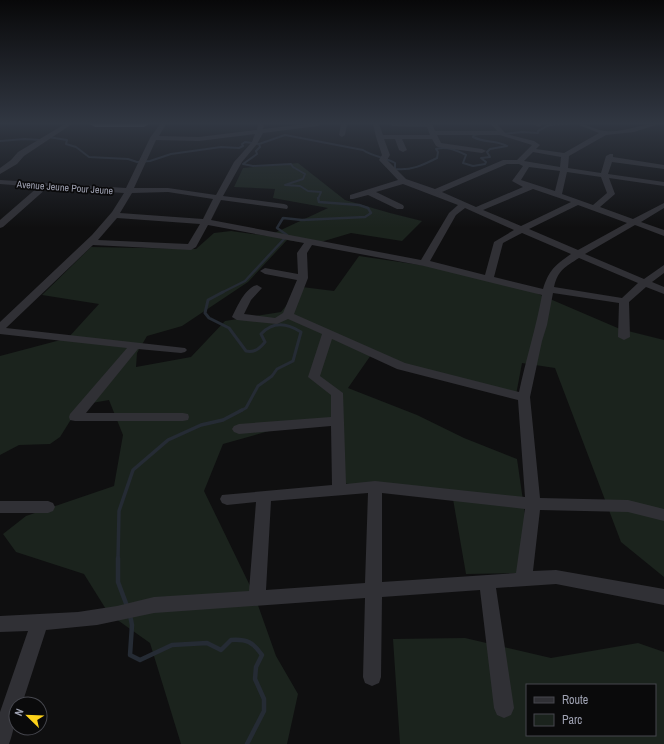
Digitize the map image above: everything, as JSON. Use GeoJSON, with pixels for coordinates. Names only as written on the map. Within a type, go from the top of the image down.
{"type":"FeatureCollection","features":[{"type":"Feature","properties":{"kind":"street"},"geometry":{"type":"LineString","coordinates":[[0,172],[17,159]]}},
{"type":"Feature","properties":{"kind":"street"},"geometry":{"type":"LineString","coordinates":[[0,328],[23,308],[90,242],[114,215],[130,191],[145,159]]}},
{"type":"Feature","properties":{"kind":"street"},"geometry":{"type":"LineString","coordinates":[[90,242],[191,247],[207,222],[241,159]]}},
{"type":"Feature","properties":{"kind":"street"},"geometry":{"type":"LineString","coordinates":[[385,159],[403,181],[436,192],[664,291]]}},
{"type":"Feature","properties":{"kind":"street"},"geometry":{"type":"LineString","coordinates":[[526,159],[516,181],[530,187]]}},
{"type":"Feature","properties":{"kind":"street"},"geometry":{"type":"LineString","coordinates":[[558,195],[564,170],[565,159]]}},
{"type":"Feature","properties":{"kind":"street"},"geometry":{"type":"LineString","coordinates":[[594,208],[611,194],[604,176],[609,159]]}},
{"type":"Feature","properties":{"kind":"street"},"geometry":{"type":"LineString","coordinates":[[619,159],[664,167]]}},
{"type":"Feature","properties":{"kind":"street"},"geometry":{"type":"LineString","coordinates":[[436,192],[506,162],[523,163],[664,184]]}},
{"type":"Feature","properties":{"kind":"street"},"geometry":{"type":"LineString","coordinates":[[353,197],[403,181]]}},
{"type":"Feature","properties":{"kind":"street","name":"Avenue Jeune Pour Jeune"},"geometry":{"type":"LineString","coordinates":[[0,182],[130,191],[168,190],[284,207]]}},
{"type":"Feature","properties":{"kind":"street"},"geometry":{"type":"LineString","coordinates":[[0,225],[44,186]]}},
{"type":"Feature","properties":{"kind":"street"},"geometry":{"type":"LineString","coordinates":[[475,210],[533,186],[664,233]]}},
{"type":"Feature","properties":{"kind":"street"},"geometry":{"type":"LineString","coordinates":[[369,192],[400,207]]}},
{"type":"Feature","properties":{"kind":"street"},"geometry":{"type":"LineString","coordinates":[[489,279],[499,242],[522,229],[578,202]]}},
{"type":"Feature","properties":{"kind":"street"},"geometry":{"type":"LineString","coordinates":[[424,263],[453,213],[464,205]]}},
{"type":"Feature","properties":{"kind":"street"},"geometry":{"type":"LineString","coordinates":[[524,578],[533,504],[524,397],[536,341],[542,325],[552,275],[561,265],[578,254],[664,205]]}},
{"type":"Feature","properties":{"kind":"street"},"geometry":{"type":"LineString","coordinates":[[114,215],[207,222],[424,263],[489,279],[548,291],[624,301]]}},
{"type":"Feature","properties":{"kind":"street"},"geometry":{"type":"LineString","coordinates":[[257,288],[247,299],[237,317],[277,320],[288,315],[303,278],[302,253],[310,241]]}},
{"type":"Feature","properties":{"kind":"street"},"geometry":{"type":"LineString","coordinates":[[624,337],[624,301],[664,268]]}},
{"type":"Feature","properties":{"kind":"street"},"geometry":{"type":"LineString","coordinates":[[265,271],[303,278]]}},
{"type":"Feature","properties":{"kind":"street"},"geometry":{"type":"LineString","coordinates":[[288,315],[401,366],[524,397]]}},
{"type":"Feature","properties":{"kind":"street"},"geometry":{"type":"LineString","coordinates":[[0,331],[181,350]]}},
{"type":"Feature","properties":{"kind":"street"},"geometry":{"type":"LineString","coordinates":[[328,333],[314,377],[337,393],[339,490]]}},
{"type":"Feature","properties":{"kind":"street"},"geometry":{"type":"LineString","coordinates":[[135,345],[75,417],[183,417]]}},
{"type":"Feature","properties":{"kind":"street"},"geometry":{"type":"LineString","coordinates":[[239,429],[338,421]]}},
{"type":"Feature","properties":{"kind":"street"},"geometry":{"type":"LineString","coordinates":[[372,677],[372,590],[375,487]]}},
{"type":"Feature","properties":{"kind":"street"},"geometry":{"type":"LineString","coordinates":[[227,499],[375,487],[533,504],[628,506],[664,515]]}},
{"type":"Feature","properties":{"kind":"street"},"geometry":{"type":"LineString","coordinates":[[257,598],[264,496]]}},
{"type":"Feature","properties":{"kind":"street"},"geometry":{"type":"LineString","coordinates":[[0,507],[48,508]]}},
{"type":"Feature","properties":{"kind":"street"},"geometry":{"type":"LineString","coordinates":[[0,624],[40,623],[129,613],[154,606],[524,578],[556,577],[664,597]]}},
{"type":"Feature","properties":{"kind":"street"},"geometry":{"type":"LineString","coordinates":[[487,582],[504,708]]}},
{"type":"Feature","properties":{"kind":"street"},"geometry":{"type":"LineString","coordinates":[[0,741],[40,623]]}},
{"type":"Feature","properties":{"kind":"green space"},"geometry":{"type":"Polygon","coordinates":[[[298,163],[345,200],[422,221],[402,241],[351,233],[314,244],[287,240],[248,282],[182,326],[147,336],[137,353],[136,367],[191,357],[225,321],[281,312],[302,287],[334,291],[359,256],[427,266],[529,290],[620,329],[664,340],[664,577],[621,542],[555,368],[522,363],[516,395],[371,355],[348,388],[417,415],[464,438],[517,459],[527,528],[518,573],[466,574],[453,499],[335,482],[334,419],[269,431],[223,444],[204,491],[254,594],[276,656],[298,694],[287,744],[181,744],[150,643],[109,614],[84,574],[16,552],[3,534],[26,516],[114,486],[123,435],[109,400],[80,405],[60,437],[50,444],[19,445],[0,455],[0,356],[68,338],[99,304],[42,295],[91,247],[196,249],[214,233],[231,231],[268,236],[328,208],[273,198],[275,189],[234,187],[243,168],[298,163]]]}},
{"type":"Feature","properties":{"kind":"green space"},"geometry":{"type":"Polygon","coordinates":[[[465,638],[551,658],[638,643],[664,652],[664,744],[400,744],[393,639],[465,638]]]}},
{"type":"Feature","properties":{"kind":"waterway"},"geometry":{"type":"LineString","coordinates":[[123,159],[137,162],[157,159]]}},
{"type":"Feature","properties":{"kind":"waterway"},"geometry":{"type":"LineString","coordinates":[[250,159],[243,164],[253,166],[291,164],[293,167],[305,174],[303,179],[285,185],[300,186],[308,191],[321,192],[318,199]]}},
{"type":"Feature","properties":{"kind":"waterway"},"geometry":{"type":"LineString","coordinates":[[384,159],[395,163],[395,169],[417,167],[436,159]]}},
{"type":"Feature","properties":{"kind":"waterway"},"geometry":{"type":"LineString","coordinates":[[465,159],[463,163],[473,166],[485,164],[486,162],[482,159]]}},
{"type":"Feature","properties":{"kind":"waterway"},"geometry":{"type":"LineString","coordinates":[[223,292],[245,281],[285,238],[287,235],[277,228],[283,218],[302,220],[365,217],[371,213],[368,208],[359,205],[319,202],[318,199]]}},
{"type":"Feature","properties":{"kind":"waterway"},"geometry":{"type":"LineString","coordinates":[[223,292],[208,300],[205,313],[209,318],[229,328],[246,351],[257,350],[265,342],[261,334],[275,325],[285,325],[301,332],[293,361],[277,369],[272,376],[258,386],[246,408],[242,410]]}},
{"type":"Feature","properties":{"kind":"waterway"},"geometry":{"type":"LineString","coordinates":[[118,559],[119,511],[133,470],[168,440],[201,425],[223,420],[242,410]]}},
{"type":"Feature","properties":{"kind":"waterway"},"geometry":{"type":"LineString","coordinates":[[118,559],[118,582],[127,606]]}},
{"type":"Feature","properties":{"kind":"waterway"},"geometry":{"type":"LineString","coordinates":[[130,615],[132,625],[130,655],[140,660],[172,645],[207,643],[221,650],[231,640],[237,640],[249,642],[256,647],[262,655],[256,667],[255,679],[264,699],[264,711],[247,744]]}}]}
